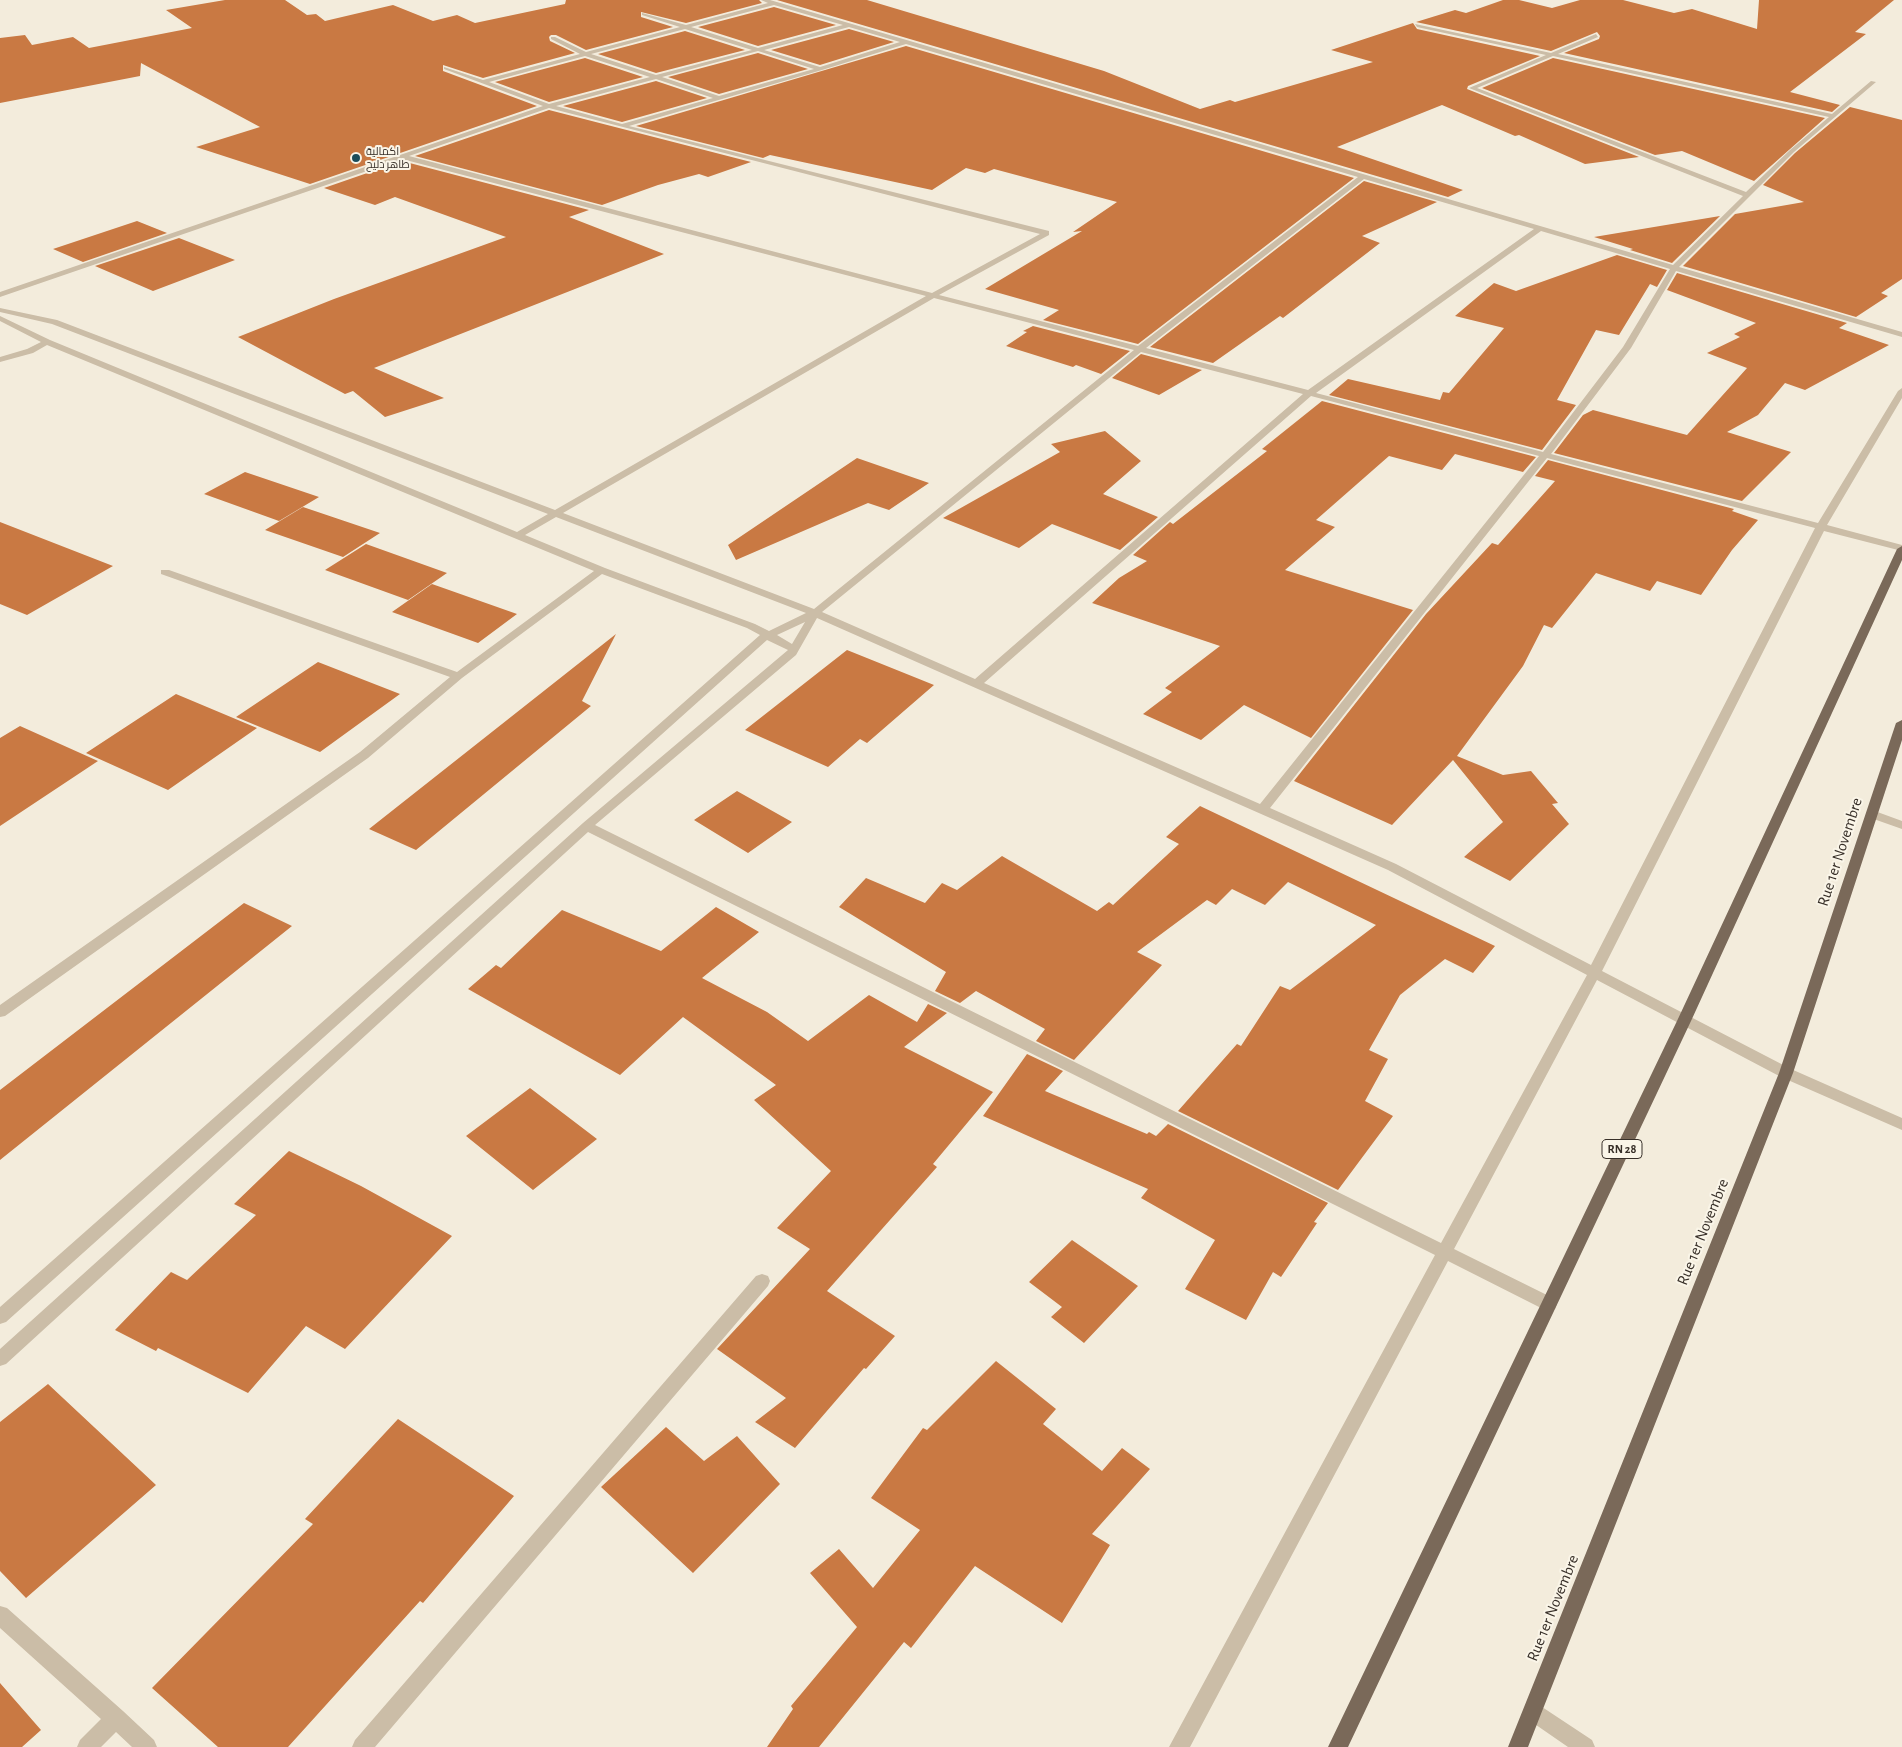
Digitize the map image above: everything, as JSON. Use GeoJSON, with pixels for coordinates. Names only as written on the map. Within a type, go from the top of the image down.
{"type":"FeatureCollection","features":[{"type":"Feature","properties":{"kind":"main road","name":"RN 28"},"geometry":{"type":"LineString","coordinates":[[1338,1747],[1684,1021],[1902,549]]}},
{"type":"Feature","properties":{"kind":"main road","name":"Rue 1er Novembre"},"geometry":{"type":"LineString","coordinates":[[1518,1747],[1786,1074],[1902,723]]}},
{"type":"Feature","properties":{"kind":"street"},"geometry":{"type":"LineString","coordinates":[[764,0],[1902,335]]}},
{"type":"Feature","properties":{"kind":"street"},"geometry":{"type":"LineString","coordinates":[[482,82],[774,3]]}},
{"type":"Feature","properties":{"kind":"street"},"geometry":{"type":"LineString","coordinates":[[644,14],[820,69]]}},
{"type":"Feature","properties":{"kind":"street"},"geometry":{"type":"LineString","coordinates":[[0,295],[549,106],[851,25]]}},
{"type":"Feature","properties":{"kind":"street"},"geometry":{"type":"LineString","coordinates":[[1417,25],[1550,56],[1834,116]]}},
{"type":"Feature","properties":{"kind":"street"},"geometry":{"type":"LineString","coordinates":[[1596,36],[1472,88],[1747,195]]}},
{"type":"Feature","properties":{"kind":"street"},"geometry":{"type":"LineString","coordinates":[[553,38],[585,54],[719,98]]}},
{"type":"Feature","properties":{"kind":"street"},"geometry":{"type":"LineString","coordinates":[[622,126],[820,69],[905,42]]}},
{"type":"Feature","properties":{"kind":"street"},"geometry":{"type":"LineString","coordinates":[[446,68],[549,106],[1046,233],[932,295],[519,535]]}},
{"type":"Feature","properties":{"kind":"street"},"geometry":{"type":"LineString","coordinates":[[1262,810],[1545,455],[1627,348],[1674,268],[1792,151],[1873,82]]}},
{"type":"Feature","properties":{"kind":"street"},"geometry":{"type":"LineString","coordinates":[[403,157],[1902,549]]}},
{"type":"Feature","properties":{"kind":"street"},"geometry":{"type":"LineString","coordinates":[[0,1316],[748,651],[768,635],[815,613],[1140,349],[1364,176]]}},
{"type":"Feature","properties":{"kind":"street"},"geometry":{"type":"LineString","coordinates":[[976,684],[1310,393],[1540,228]]}},
{"type":"Feature","properties":{"kind":"street"},"geometry":{"type":"LineString","coordinates":[[0,310],[54,322],[815,613],[1392,867],[1786,1074],[1902,1124]]}},
{"type":"Feature","properties":{"kind":"street"},"geometry":{"type":"LineString","coordinates":[[0,318],[47,342],[601,570],[751,626],[794,649]]}},
{"type":"Feature","properties":{"kind":"street"},"geometry":{"type":"LineString","coordinates":[[0,360],[30,351],[47,342]]}},
{"type":"Feature","properties":{"kind":"street"},"geometry":{"type":"LineString","coordinates":[[1179,1747],[1594,974],[1821,527],[1902,391]]}},
{"type":"Feature","properties":{"kind":"street"},"geometry":{"type":"LineString","coordinates":[[0,1012],[364,755],[458,676],[601,570]]}},
{"type":"Feature","properties":{"kind":"street"},"geometry":{"type":"LineString","coordinates":[[165,572],[458,676]]}},
{"type":"Feature","properties":{"kind":"street"},"geometry":{"type":"LineString","coordinates":[[0,1359],[587,826],[792,653],[815,613]]}},
{"type":"Feature","properties":{"kind":"street"},"geometry":{"type":"LineString","coordinates":[[1872,814],[1902,825]]}},
{"type":"Feature","properties":{"kind":"street"},"geometry":{"type":"LineString","coordinates":[[587,826],[1549,1304]]}},
{"type":"Feature","properties":{"kind":"street"},"geometry":{"type":"LineString","coordinates":[[362,1747],[762,1281]]}},
{"type":"Feature","properties":{"kind":"street"},"geometry":{"type":"LineString","coordinates":[[0,1615],[147,1747]]}},
{"type":"Feature","properties":{"kind":"street"},"geometry":{"type":"LineString","coordinates":[[1533,1711],[1585,1747]]}},
{"type":"Feature","properties":{"kind":"street"},"geometry":{"type":"LineString","coordinates":[[88,1747],[116,1718]]}},
{"type":"Feature","properties":{"kind":"building"},"geometry":{"type":"Polygon","coordinates":[[[225,0],[285,0],[307,15],[316,14],[325,21],[393,5],[433,21],[457,15],[475,23],[565,4],[566,0],[759,0],[762,3],[686,23],[641,12],[641,17],[673,27],[586,50],[556,35],[551,35],[549,37],[550,41],[575,53],[483,78],[443,65],[443,71],[537,106],[310,184],[196,147],[260,127],[141,63],[140,76],[0,103],[0,38],[25,35],[32,45],[73,37],[89,48],[192,28],[166,10],[225,0]]]}},
{"type":"Feature","properties":{"kind":"building"},"geometry":{"type":"Polygon","coordinates":[[[777,0],[867,0],[1104,71],[1200,109],[1230,100],[1235,102],[1373,62],[1331,50],[1413,23],[1417,29],[1540,56],[1468,86],[1467,89],[1639,157],[1585,164],[1519,135],[1515,136],[1442,105],[1337,147],[1463,190],[1448,197],[777,0]]]}},
{"type":"Feature","properties":{"kind":"building"},"geometry":{"type":"Polygon","coordinates":[[[1503,0],[1519,0],[1552,8],[1580,0],[1623,0],[1674,13],[1692,9],[1757,29],[1759,0],[1894,0],[1855,32],[1866,34],[1790,92],[1840,105],[1832,112],[1564,53],[1599,39],[1600,36],[1597,32],[1551,51],[1416,22],[1455,10],[1466,13],[1503,0]]]}},
{"type":"Feature","properties":{"kind":"building"},"geometry":{"type":"Polygon","coordinates":[[[774,7],[836,25],[758,46],[698,27],[774,7]]]}},
{"type":"Feature","properties":{"kind":"building"},"geometry":{"type":"Polygon","coordinates":[[[849,29],[894,42],[820,65],[771,50],[849,29]]]}},
{"type":"Feature","properties":{"kind":"building"},"geometry":{"type":"Polygon","coordinates":[[[685,31],[745,50],[656,73],[598,54],[685,31]]]}},
{"type":"Feature","properties":{"kind":"building"},"geometry":{"type":"Polygon","coordinates":[[[906,46],[1354,178],[1138,344],[1043,320],[1059,310],[985,289],[1082,231],[1073,232],[1117,202],[994,169],[985,173],[966,168],[932,190],[770,155],[763,158],[636,126],[906,46]]]}},
{"type":"Feature","properties":{"kind":"building"},"geometry":{"type":"Polygon","coordinates":[[[758,53],[808,69],[719,94],[668,77],[758,53]]]}},
{"type":"Feature","properties":{"kind":"building"},"geometry":{"type":"Polygon","coordinates":[[[585,58],[643,77],[549,102],[495,82],[585,58]]]}},
{"type":"Feature","properties":{"kind":"building"},"geometry":{"type":"Polygon","coordinates":[[[1553,58],[1825,118],[1754,181],[1682,151],[1655,155],[1482,88],[1553,58]]]}},
{"type":"Feature","properties":{"kind":"building"},"geometry":{"type":"Polygon","coordinates":[[[656,81],[707,98],[622,122],[563,106],[656,81]]]}},
{"type":"Feature","properties":{"kind":"building"},"geometry":{"type":"Polygon","coordinates":[[[1850,107],[1902,120],[1902,279],[1881,293],[1888,296],[1856,317],[1683,266],[1735,214],[1804,202],[1763,185],[1795,153],[1850,107]]]}},
{"type":"Feature","properties":{"kind":"building"},"geometry":{"type":"Polygon","coordinates":[[[549,110],[751,162],[708,177],[699,174],[658,185],[602,205],[415,156],[549,110]]]}},
{"type":"Feature","properties":{"kind":"building"},"geometry":{"type":"Polygon","coordinates":[[[402,161],[589,210],[569,217],[664,254],[374,368],[444,398],[385,417],[353,391],[345,394],[238,337],[334,299],[506,237],[395,197],[375,205],[324,188],[402,161]]]}},
{"type":"Feature","properties":{"kind":"building"},"geometry":{"type":"Polygon","coordinates":[[[1364,181],[1437,202],[1362,236],[1380,243],[1283,318],[1280,316],[1213,363],[1150,347],[1364,181]]]}},
{"type":"Feature","properties":{"kind":"building"},"geometry":{"type":"Polygon","coordinates":[[[1720,216],[1672,263],[1594,237],[1720,216]]]}},
{"type":"Feature","properties":{"kind":"building"},"geometry":{"type":"Polygon","coordinates":[[[137,221],[167,233],[83,262],[53,249],[137,221]]]}},
{"type":"Feature","properties":{"kind":"building"},"geometry":{"type":"Polygon","coordinates":[[[179,238],[235,260],[153,291],[95,266],[179,238]]]}},
{"type":"Feature","properties":{"kind":"building"},"geometry":{"type":"Polygon","coordinates":[[[1617,255],[1667,270],[1657,287],[1650,284],[1619,335],[1596,330],[1557,400],[1576,405],[1542,450],[1329,395],[1348,379],[1440,400],[1443,392],[1449,393],[1504,328],[1455,316],[1494,283],[1516,291],[1617,255]]]}},
{"type":"Feature","properties":{"kind":"building"},"geometry":{"type":"Polygon","coordinates":[[[1677,273],[1847,323],[1839,328],[1889,345],[1805,390],[1785,383],[1758,415],[1727,432],[1791,452],[1742,501],[1554,453],[1583,415],[1593,410],[1687,435],[1747,368],[1707,353],[1740,337],[1734,334],[1756,323],[1667,290],[1677,273]]]}},
{"type":"Feature","properties":{"kind":"building"},"geometry":{"type":"Polygon","coordinates":[[[1033,326],[1130,351],[1101,374],[1076,365],[1073,367],[1006,346],[1027,332],[1023,331],[1033,326]]]}},
{"type":"Feature","properties":{"kind":"building"},"geometry":{"type":"Polygon","coordinates":[[[1141,354],[1202,370],[1159,395],[1112,378],[1141,354]]]}},
{"type":"Feature","properties":{"kind":"building"},"geometry":{"type":"Polygon","coordinates":[[[1322,401],[1536,457],[1523,472],[1455,454],[1442,470],[1389,456],[1316,520],[1335,527],[1285,570],[1413,610],[1311,738],[1244,705],[1201,740],[1143,714],[1172,692],[1165,688],[1220,646],[1092,603],[1119,578],[1147,561],[1133,555],[1170,522],[1173,524],[1267,451],[1262,449],[1322,401]]]}},
{"type":"Feature","properties":{"kind":"building"},"geometry":{"type":"Polygon","coordinates":[[[1105,431],[1141,461],[1103,494],[1158,517],[1120,550],[1052,524],[1019,548],[943,518],[1060,452],[1051,444],[1105,431]]]}},
{"type":"Feature","properties":{"kind":"building"},"geometry":{"type":"Polygon","coordinates":[[[857,458],[929,483],[889,510],[868,503],[736,560],[728,545],[857,458]]]}},
{"type":"Feature","properties":{"kind":"building"},"geometry":{"type":"Polygon","coordinates":[[[1548,460],[1734,509],[1732,511],[1758,520],[1732,550],[1701,595],[1657,581],[1650,591],[1596,573],[1552,628],[1544,625],[1523,666],[1457,756],[1503,775],[1531,771],[1558,803],[1552,804],[1569,824],[1510,881],[1464,857],[1503,822],[1453,760],[1392,825],[1294,781],[1426,614],[1492,543],[1498,545],[1555,481],[1535,476],[1548,460]]]}},
{"type":"Feature","properties":{"kind":"building"},"geometry":{"type":"Polygon","coordinates":[[[245,472],[319,497],[279,521],[204,494],[245,472]]]}},
{"type":"Feature","properties":{"kind":"building"},"geometry":{"type":"Polygon","coordinates":[[[303,507],[380,533],[343,557],[265,530],[303,507]]]}},
{"type":"Feature","properties":{"kind":"building"},"geometry":{"type":"Polygon","coordinates":[[[0,522],[113,566],[27,615],[0,604],[0,522]]]}},
{"type":"Feature","properties":{"kind":"building"},"geometry":{"type":"Polygon","coordinates":[[[366,544],[447,573],[408,600],[325,570],[366,544]]]}},
{"type":"Feature","properties":{"kind":"building"},"geometry":{"type":"Polygon","coordinates":[[[432,584],[517,614],[478,643],[392,612],[432,584]]]}},
{"type":"Feature","properties":{"kind":"building"},"geometry":{"type":"Polygon","coordinates":[[[616,634],[582,701],[591,706],[416,850],[369,829],[616,634]]]}},
{"type":"Feature","properties":{"kind":"building"},"geometry":{"type":"Polygon","coordinates":[[[847,650],[934,685],[867,743],[860,739],[828,767],[745,730],[847,650]]]}},
{"type":"Feature","properties":{"kind":"building"},"geometry":{"type":"Polygon","coordinates":[[[318,662],[400,694],[320,752],[236,717],[318,662]]]}},
{"type":"Feature","properties":{"kind":"building"},"geometry":{"type":"Polygon","coordinates":[[[176,694],[257,728],[168,790],[86,753],[176,694]]]}},
{"type":"Feature","properties":{"kind":"building"},"geometry":{"type":"Polygon","coordinates":[[[20,726],[98,761],[0,826],[0,738],[20,726]]]}},
{"type":"Feature","properties":{"kind":"building"},"geometry":{"type":"Polygon","coordinates":[[[737,791],[792,822],[748,853],[694,820],[737,791]]]}},
{"type":"Feature","properties":{"kind":"building"},"geometry":{"type":"Polygon","coordinates":[[[1200,806],[1495,946],[1473,973],[1445,959],[1400,995],[1369,1050],[1388,1059],[1365,1101],[1393,1116],[1338,1190],[1178,1111],[1237,1044],[1241,1046],[1280,986],[1290,990],[1376,925],[1288,882],[1265,905],[1232,889],[1216,905],[1207,900],[1137,952],[1162,965],[1074,1060],[1036,1041],[1045,1029],[976,991],[960,1003],[935,991],[946,972],[839,907],[866,878],[925,903],[942,883],[957,890],[1002,856],[1097,911],[1109,902],[1113,905],[1179,844],[1166,837],[1200,806]]]}},
{"type":"Feature","properties":{"kind":"building"},"geometry":{"type":"Polygon","coordinates":[[[244,903],[292,926],[0,1160],[0,1090],[244,903]]]}},
{"type":"Feature","properties":{"kind":"building"},"geometry":{"type":"Polygon","coordinates":[[[716,907],[759,932],[702,978],[767,1012],[808,1041],[869,995],[917,1022],[928,1004],[947,1013],[904,1047],[993,1092],[933,1164],[937,1167],[827,1291],[895,1336],[866,1369],[864,1368],[795,1448],[755,1422],[786,1398],[717,1349],[810,1249],[777,1228],[831,1171],[754,1100],[776,1085],[683,1017],[620,1075],[468,989],[496,965],[501,968],[562,910],[661,951],[716,907]]]}},
{"type":"Feature","properties":{"kind":"building"},"geometry":{"type":"Polygon","coordinates":[[[1027,1054],[1063,1071],[1045,1091],[1147,1134],[1149,1132],[1156,1136],[1168,1124],[1328,1203],[1314,1222],[1317,1223],[1281,1277],[1273,1272],[1246,1320],[1185,1289],[1215,1240],[1141,1198],[1148,1189],[983,1116],[1027,1054]]]}},
{"type":"Feature","properties":{"kind":"building"},"geometry":{"type":"Polygon","coordinates":[[[530,1088],[597,1139],[533,1190],[466,1136],[530,1088]]]}},
{"type":"Feature","properties":{"kind":"building"},"geometry":{"type":"Polygon","coordinates":[[[289,1151],[361,1186],[452,1236],[345,1349],[306,1326],[248,1393],[158,1348],[156,1351],[115,1330],[171,1272],[187,1280],[256,1215],[234,1204],[289,1151]]]}},
{"type":"Feature","properties":{"kind":"building"},"geometry":{"type":"Polygon","coordinates":[[[1072,1240],[1138,1286],[1084,1343],[1051,1317],[1062,1307],[1029,1282],[1072,1240]]]}},
{"type":"Feature","properties":{"kind":"building"},"geometry":{"type":"Polygon","coordinates":[[[996,1361],[1056,1409],[1043,1424],[1102,1471],[1122,1448],[1150,1469],[1092,1534],[1110,1545],[1062,1623],[975,1566],[911,1648],[904,1642],[819,1747],[767,1747],[793,1709],[791,1706],[857,1627],[810,1573],[839,1549],[873,1588],[920,1530],[871,1498],[923,1428],[927,1430],[996,1361]]]}},
{"type":"Feature","properties":{"kind":"building"},"geometry":{"type":"Polygon","coordinates":[[[48,1384],[156,1485],[26,1598],[0,1571],[0,1422],[48,1384]]]}},
{"type":"Feature","properties":{"kind":"building"},"geometry":{"type":"Polygon","coordinates":[[[398,1419],[514,1496],[423,1603],[420,1601],[288,1747],[218,1747],[152,1688],[313,1524],[305,1519],[398,1419]]]}},
{"type":"Feature","properties":{"kind":"building"},"geometry":{"type":"Polygon","coordinates":[[[666,1427],[704,1461],[737,1436],[780,1484],[693,1573],[601,1487],[666,1427]]]}},
{"type":"Feature","properties":{"kind":"building"},"geometry":{"type":"Polygon","coordinates":[[[0,1683],[41,1730],[22,1747],[0,1747],[0,1683]]]}},
{"type":"Feature","properties":{"kind":"place","name":"اكمالية طاهر دليح"},"geometry":{"type":"Point","coordinates":[356,158]}}]}
